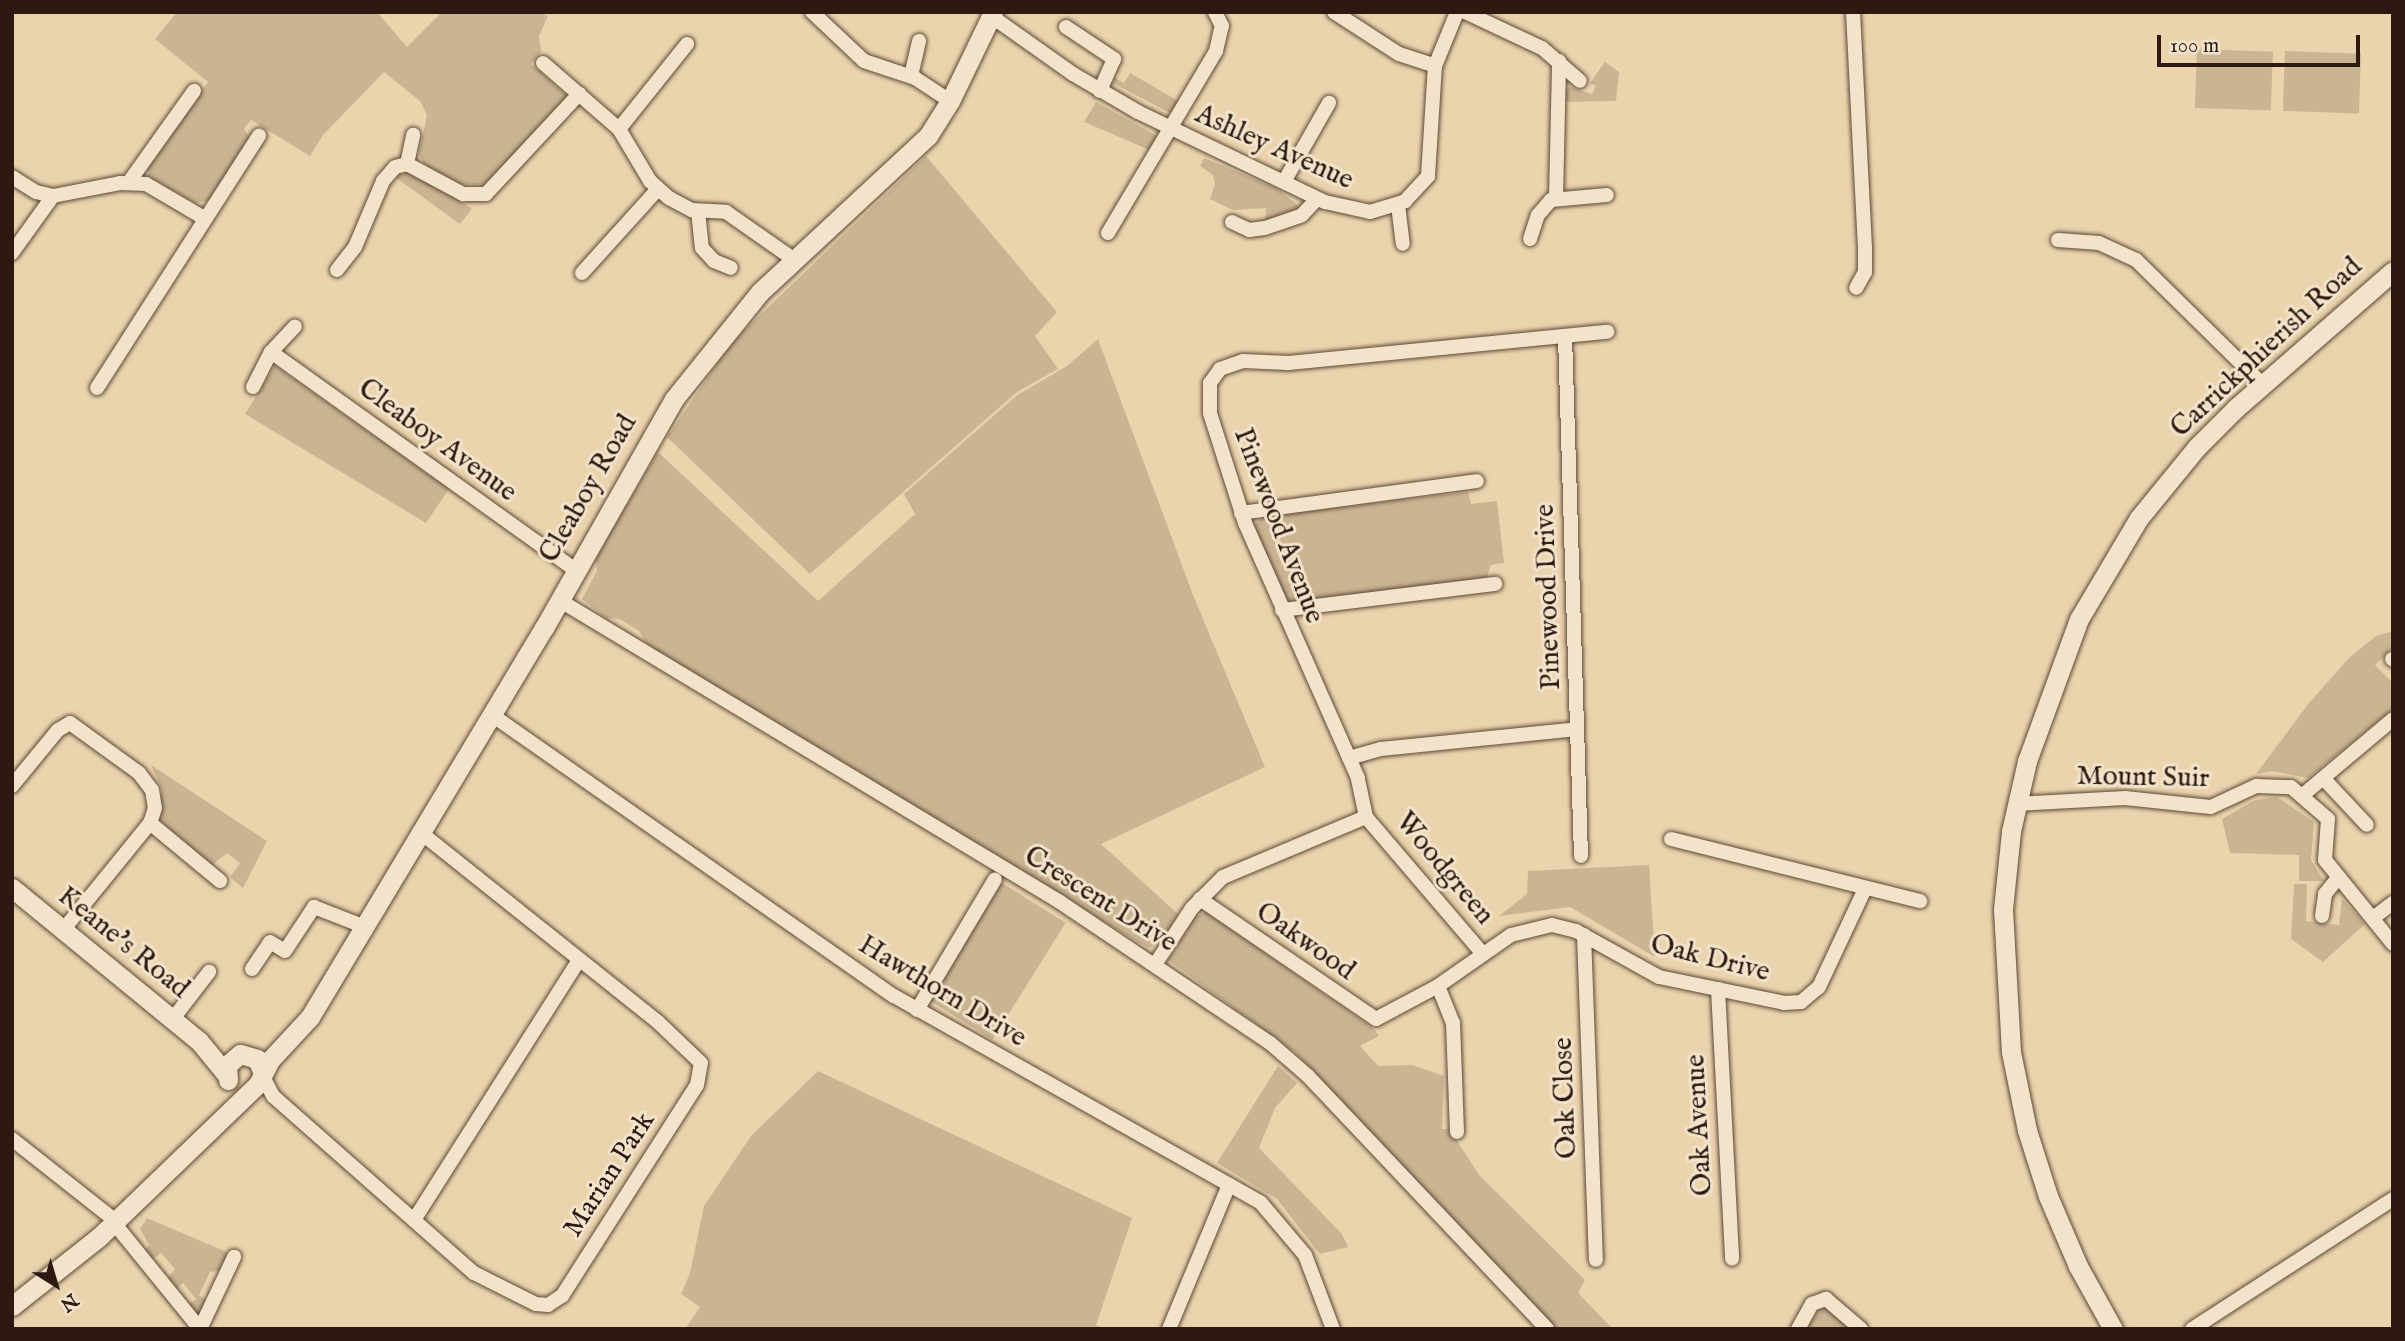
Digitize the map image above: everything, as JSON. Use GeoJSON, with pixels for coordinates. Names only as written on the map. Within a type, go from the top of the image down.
{"type":"FeatureCollection","features":[{"type":"Feature","properties":{"kind":"street"},"geometry":{"type":"LineString","coordinates":[[811,12],[864,61],[911,76],[950,102]]}},
{"type":"Feature","properties":{"kind":"street"},"geometry":{"type":"LineString","coordinates":[[1108,233],[1216,51],[1222,26],[1215,12]]}},
{"type":"Feature","properties":{"kind":"street"},"geometry":{"type":"LineString","coordinates":[[1334,12],[1399,54],[1435,66]]}},
{"type":"Feature","properties":{"kind":"street"},"geometry":{"type":"LineString","coordinates":[[1403,244],[1398,205],[1419,191],[1432,166],[1435,66],[1457,12]]}},
{"type":"Feature","properties":{"kind":"street"},"geometry":{"type":"LineString","coordinates":[[1465,12],[1559,61],[1580,81]]}},
{"type":"Feature","properties":{"kind":"street"},"geometry":{"type":"LineString","coordinates":[[1853,12],[1866,257],[1856,288]]}},
{"type":"Feature","properties":{"kind":"street","name":"Ashley Avenue"},"geometry":{"type":"LineString","coordinates":[[992,14],[1100,91],[1172,128],[1285,180],[1317,199],[1362,212],[1398,205]]}},
{"type":"Feature","properties":{"kind":"street","name":"Cleaboy Road"},"geometry":{"type":"LineString","coordinates":[[253,1073],[290,1040],[320,1001],[492,715],[686,382],[725,331],[793,259],[914,151],[950,102],[992,14]]}},
{"type":"Feature","properties":{"kind":"street"},"geometry":{"type":"LineString","coordinates":[[1066,27],[1114,58],[1100,91]]}},
{"type":"Feature","properties":{"kind":"street"},"geometry":{"type":"LineString","coordinates":[[911,76],[919,41]]}},
{"type":"Feature","properties":{"kind":"street"},"geometry":{"type":"LineString","coordinates":[[619,130],[687,44]]}},
{"type":"Feature","properties":{"kind":"street"},"geometry":{"type":"LineString","coordinates":[[1556,198],[1559,61]]}},
{"type":"Feature","properties":{"kind":"street"},"geometry":{"type":"LineString","coordinates":[[542,62],[619,130],[658,189],[681,206],[698,211],[726,212],[793,259]]}},
{"type":"Feature","properties":{"kind":"street"},"geometry":{"type":"LineString","coordinates":[[129,182],[194,91]]}},
{"type":"Feature","properties":{"kind":"street"},"geometry":{"type":"LineString","coordinates":[[337,270],[355,247],[383,181],[395,167],[407,164],[463,194],[486,194],[579,94]]}},
{"type":"Feature","properties":{"kind":"street"},"geometry":{"type":"LineString","coordinates":[[1285,180],[1329,103]]}},
{"type":"Feature","properties":{"kind":"street"},"geometry":{"type":"LineString","coordinates":[[407,164],[413,135]]}},
{"type":"Feature","properties":{"kind":"street"},"geometry":{"type":"LineString","coordinates":[[97,388],[259,136]]}},
{"type":"Feature","properties":{"kind":"street"},"geometry":{"type":"LineString","coordinates":[[12,177],[36,192],[53,196],[129,182],[156,188],[204,218]]}},
{"type":"Feature","properties":{"kind":"street"},"geometry":{"type":"LineString","coordinates":[[582,273],[658,189]]}},
{"type":"Feature","properties":{"kind":"street"},"geometry":{"type":"LineString","coordinates":[[1530,239],[1538,215],[1556,198],[1606,195]]}},
{"type":"Feature","properties":{"kind":"street"},"geometry":{"type":"LineString","coordinates":[[12,253],[53,196]]}},
{"type":"Feature","properties":{"kind":"street"},"geometry":{"type":"LineString","coordinates":[[1232,222],[1249,230],[1265,228],[1302,215],[1317,199]]}},
{"type":"Feature","properties":{"kind":"street"},"geometry":{"type":"LineString","coordinates":[[698,211],[702,248],[714,261],[731,268]]}},
{"type":"Feature","properties":{"kind":"street"},"geometry":{"type":"LineString","coordinates":[[2058,240],[2099,243],[2136,260],[2263,385]]}},
{"type":"Feature","properties":{"kind":"street","name":"Carrickphierish Road"},"geometry":{"type":"LineString","coordinates":[[2113,1329],[2078,1266],[2048,1196],[2027,1130],[2011,1052],[2002,947],[2006,872],[2017,804],[2050,688],[2095,587],[2166,483],[2196,447],[2393,271]]}},
{"type":"Feature","properties":{"kind":"street"},"geometry":{"type":"LineString","coordinates":[[253,387],[271,352],[295,326]]}},
{"type":"Feature","properties":{"kind":"street","name":"Pinewood Avenue"},"geometry":{"type":"LineString","coordinates":[[1366,817],[1349,758],[1241,513],[1208,403],[1210,383],[1227,365],[1607,332]]}},
{"type":"Feature","properties":{"kind":"street","name":"Pinewood Drive"},"geometry":{"type":"LineString","coordinates":[[1565,336],[1581,856]]}},
{"type":"Feature","properties":{"kind":"street","name":"Cleaboy Avenue"},"geometry":{"type":"LineString","coordinates":[[271,352],[575,570]]}},
{"type":"Feature","properties":{"kind":"street"},"geometry":{"type":"LineString","coordinates":[[1241,513],[1477,481]]}},
{"type":"Feature","properties":{"kind":"street"},"geometry":{"type":"LineString","coordinates":[[1282,610],[1495,584]]}},
{"type":"Feature","properties":{"kind":"street","name":"Crescent Drive"},"geometry":{"type":"LineString","coordinates":[[559,600],[1156,963],[1301,1068],[1547,1329]]}},
{"type":"Feature","properties":{"kind":"street","name":"Hawthorn Drive"},"geometry":{"type":"LineString","coordinates":[[492,715],[917,1010],[1229,1185],[1272,1212],[1298,1244],[1317,1278],[1333,1329]]}},
{"type":"Feature","properties":{"kind":"street"},"geometry":{"type":"LineString","coordinates":[[2393,719],[2304,794],[2329,821],[2324,856],[2393,944]]}},
{"type":"Feature","properties":{"kind":"street"},"geometry":{"type":"LineString","coordinates":[[12,786],[62,726],[73,723],[147,780],[155,802],[150,823],[63,930]]}},
{"type":"Feature","properties":{"kind":"street"},"geometry":{"type":"LineString","coordinates":[[1349,758],[1381,749],[1577,729]]}},
{"type":"Feature","properties":{"kind":"street"},"geometry":{"type":"LineString","coordinates":[[2323,778],[2367,825]]}},
{"type":"Feature","properties":{"kind":"street","name":"Mount Suir"},"geometry":{"type":"LineString","coordinates":[[2017,804],[2125,798],[2211,807],[2265,784],[2291,787],[2304,794]]}},
{"type":"Feature","properties":{"kind":"street"},"geometry":{"type":"LineString","coordinates":[[1156,963],[1200,899],[1239,868],[1366,817]]}},
{"type":"Feature","properties":{"kind":"street","name":"Woodgreen"},"geometry":{"type":"LineString","coordinates":[[1366,817],[1483,954]]}},
{"type":"Feature","properties":{"kind":"street"},"geometry":{"type":"LineString","coordinates":[[150,823],[220,881]]}},
{"type":"Feature","properties":{"kind":"street","name":"Marian Park"},"geometry":{"type":"LineString","coordinates":[[253,1073],[273,1096],[486,1281],[526,1301],[552,1303],[566,1290],[697,1085],[702,1068],[696,1054],[420,832]]}},
{"type":"Feature","properties":{"kind":"street"},"geometry":{"type":"LineString","coordinates":[[1671,839],[1920,901]]}},
{"type":"Feature","properties":{"kind":"street"},"geometry":{"type":"LineString","coordinates":[[2322,916],[2326,891],[2338,877]]}},
{"type":"Feature","properties":{"kind":"street"},"geometry":{"type":"LineString","coordinates":[[917,1010],[995,879]]}},
{"type":"Feature","properties":{"kind":"street","name":"Keane's Road"},"geometry":{"type":"LineString","coordinates":[[12,888],[199,1041],[253,1073]]}},
{"type":"Feature","properties":{"kind":"street","name":"Oak Drive"},"geometry":{"type":"LineString","coordinates":[[1384,1017],[1438,986],[1483,954],[1535,927],[1563,926],[1647,973],[1784,1003],[1811,997],[1865,889]]}},
{"type":"Feature","properties":{"kind":"street","name":"Oakwood"},"geometry":{"type":"LineString","coordinates":[[1200,899],[1367,1015],[1384,1017]]}},
{"type":"Feature","properties":{"kind":"street"},"geometry":{"type":"LineString","coordinates":[[2373,918],[2393,903]]}},
{"type":"Feature","properties":{"kind":"street"},"geometry":{"type":"LineString","coordinates":[[252,969],[270,942],[285,951],[314,907],[363,926]]}},
{"type":"Feature","properties":{"kind":"street","name":"Oak Close"},"geometry":{"type":"LineString","coordinates":[[1584,936],[1596,1260]]}},
{"type":"Feature","properties":{"kind":"street"},"geometry":{"type":"LineString","coordinates":[[414,1220],[579,960]]}},
{"type":"Feature","properties":{"kind":"street"},"geometry":{"type":"LineString","coordinates":[[172,1020],[209,972]]}},
{"type":"Feature","properties":{"kind":"street"},"geometry":{"type":"LineString","coordinates":[[1438,986],[1453,1023],[1457,1132]]}},
{"type":"Feature","properties":{"kind":"street","name":"Oak Avenue"},"geometry":{"type":"LineString","coordinates":[[1718,989],[1732,1259]]}},
{"type":"Feature","properties":{"kind":"street","name":"Keane's Road"},"geometry":{"type":"LineString","coordinates":[[199,1041],[228,1078]]}},
{"type":"Feature","properties":{"kind":"street"},"geometry":{"type":"LineString","coordinates":[[215,1121],[227,1104],[229,1062],[253,1073]]}},
{"type":"Feature","properties":{"kind":"street"},"geometry":{"type":"LineString","coordinates":[[228,1078],[236,1088],[253,1073]]}},
{"type":"Feature","properties":{"kind":"street"},"geometry":{"type":"LineString","coordinates":[[12,1306],[115,1222],[215,1121],[253,1073]]}},
{"type":"Feature","properties":{"kind":"street"},"geometry":{"type":"LineString","coordinates":[[12,1139],[115,1222],[200,1329],[234,1257]]}},
{"type":"Feature","properties":{"kind":"street"},"geometry":{"type":"LineString","coordinates":[[1169,1329],[1229,1185]]}},
{"type":"Feature","properties":{"kind":"street"},"geometry":{"type":"LineString","coordinates":[[2192,1329],[2393,1199]]}},
{"type":"Feature","properties":{"kind":"street"},"geometry":{"type":"LineString","coordinates":[[1798,1329],[1812,1304],[1826,1299],[1861,1329]]}},
{"type":"Feature","properties":{"kind":"shaded area"},"geometry":{"type":"Polygon","coordinates":[[[177,12],[377,12],[407,47],[442,12],[538,12],[548,16],[539,36],[541,52],[531,64],[568,97],[490,185],[454,184],[424,164],[419,155],[427,115],[420,101],[384,72],[323,135],[310,156],[251,120],[244,129],[251,140],[208,201],[195,203],[148,176],[148,163],[208,82],[155,39],[177,12]]]}},
{"type":"Feature","properties":{"kind":"shaded area"},"geometry":{"type":"Polygon","coordinates":[[[2197,49],[2273,52],[2271,111],[2195,108],[2197,49]]]}},
{"type":"Feature","properties":{"kind":"shaded area"},"geometry":{"type":"Polygon","coordinates":[[[2285,51],[2361,54],[2359,114],[2283,111],[2285,51]]]}},
{"type":"Feature","properties":{"kind":"shaded area"},"geometry":{"type":"Polygon","coordinates":[[[1605,62],[1619,72],[1616,101],[1563,102],[1564,91],[1570,87],[1592,94],[1596,86],[1590,83],[1605,62]]]}},
{"type":"Feature","properties":{"kind":"shaded area"},"geometry":{"type":"Polygon","coordinates":[[[1130,73],[1180,102],[1172,114],[1113,83],[1115,78],[1124,83],[1130,73]]]}},
{"type":"Feature","properties":{"kind":"shaded area"},"geometry":{"type":"Polygon","coordinates":[[[1096,102],[1159,137],[1152,151],[1084,122],[1096,102]]]}},
{"type":"Feature","properties":{"kind":"shaded area"},"geometry":{"type":"Polygon","coordinates":[[[926,156],[1057,312],[1035,336],[1058,369],[1017,392],[810,574],[667,437],[732,342],[926,156]]]}},
{"type":"Feature","properties":{"kind":"shaded area"},"geometry":{"type":"Polygon","coordinates":[[[1204,158],[1278,189],[1301,208],[1265,221],[1266,208],[1233,210],[1210,199],[1215,184],[1213,175],[1200,166],[1204,158]]]}},
{"type":"Feature","properties":{"kind":"shaded area"},"geometry":{"type":"Polygon","coordinates":[[[408,172],[421,175],[472,209],[460,224],[395,177],[408,172]]]}},
{"type":"Feature","properties":{"kind":"shaded area"},"geometry":{"type":"Polygon","coordinates":[[[1098,339],[1193,595],[1265,767],[1101,844],[1178,914],[1162,943],[1148,948],[649,647],[639,631],[620,619],[606,618],[582,599],[597,571],[595,558],[658,452],[818,601],[915,514],[904,494],[1016,396],[1067,366],[1098,339]]]}},
{"type":"Feature","properties":{"kind":"shaded area"},"geometry":{"type":"Polygon","coordinates":[[[275,366],[449,489],[426,523],[245,414],[275,366]]]}},
{"type":"Feature","properties":{"kind":"shaded area"},"geometry":{"type":"Polygon","coordinates":[[[1468,492],[1471,504],[1497,501],[1504,563],[1491,565],[1485,582],[1286,603],[1253,526],[1264,516],[1468,492]]]}},
{"type":"Feature","properties":{"kind":"shaded area"},"geometry":{"type":"Polygon","coordinates":[[[2393,631],[2393,648],[2375,665],[2393,683],[2393,709],[2308,778],[2272,771],[2256,774],[2309,703],[2350,657],[2376,636],[2393,631]]]}},
{"type":"Feature","properties":{"kind":"shaded area"},"geometry":{"type":"Polygon","coordinates":[[[151,765],[267,841],[243,888],[230,877],[240,863],[227,853],[212,865],[159,820],[162,789],[151,765]]]}},
{"type":"Feature","properties":{"kind":"shaded area"},"geometry":{"type":"Polygon","coordinates":[[[2277,797],[2314,822],[2311,860],[2324,881],[2299,881],[2299,855],[2230,853],[2222,819],[2255,800],[2277,797]]]}},
{"type":"Feature","properties":{"kind":"shaded area"},"geometry":{"type":"Polygon","coordinates":[[[1649,865],[1655,957],[1570,907],[1499,916],[1527,894],[1528,871],[1649,865]]]}},
{"type":"Feature","properties":{"kind":"shaded area"},"geometry":{"type":"Polygon","coordinates":[[[1002,883],[1066,923],[992,1040],[929,1000],[1002,883]]]}},
{"type":"Feature","properties":{"kind":"shaded area"},"geometry":{"type":"Polygon","coordinates":[[[2294,884],[2307,884],[2306,921],[2339,925],[2342,899],[2365,924],[2323,962],[2291,939],[2294,884]]]}},
{"type":"Feature","properties":{"kind":"shaded area"},"geometry":{"type":"Polygon","coordinates":[[[1206,912],[1373,1028],[1379,1036],[1360,1046],[1378,1066],[1412,1065],[1444,1076],[1442,1129],[1449,1129],[1480,1176],[1585,1280],[1578,1293],[1613,1329],[1555,1329],[1296,1053],[1168,960],[1195,917],[1206,912]]]}},
{"type":"Feature","properties":{"kind":"shaded area"},"geometry":{"type":"Polygon","coordinates":[[[1278,1066],[1297,1083],[1275,1108],[1259,1148],[1342,1234],[1348,1247],[1320,1254],[1277,1199],[1217,1163],[1278,1066]]]}},
{"type":"Feature","properties":{"kind":"shaded area"},"geometry":{"type":"Polygon","coordinates":[[[818,1071],[1132,1218],[1096,1325],[1103,1329],[685,1329],[700,1307],[681,1294],[690,1273],[704,1206],[751,1136],[818,1071]]]}},
{"type":"Feature","properties":{"kind":"shaded area"},"geometry":{"type":"Polygon","coordinates":[[[147,1218],[229,1253],[224,1270],[210,1272],[199,1295],[208,1301],[199,1315],[187,1306],[196,1299],[183,1283],[174,1291],[167,1279],[175,1269],[161,1253],[152,1260],[145,1251],[149,1245],[140,1229],[147,1218]]]}},
{"type":"Feature","properties":{"kind":"shaded area"},"geometry":{"type":"Polygon","coordinates":[[[1823,1305],[1853,1329],[1806,1329],[1823,1305]]]}}]}
